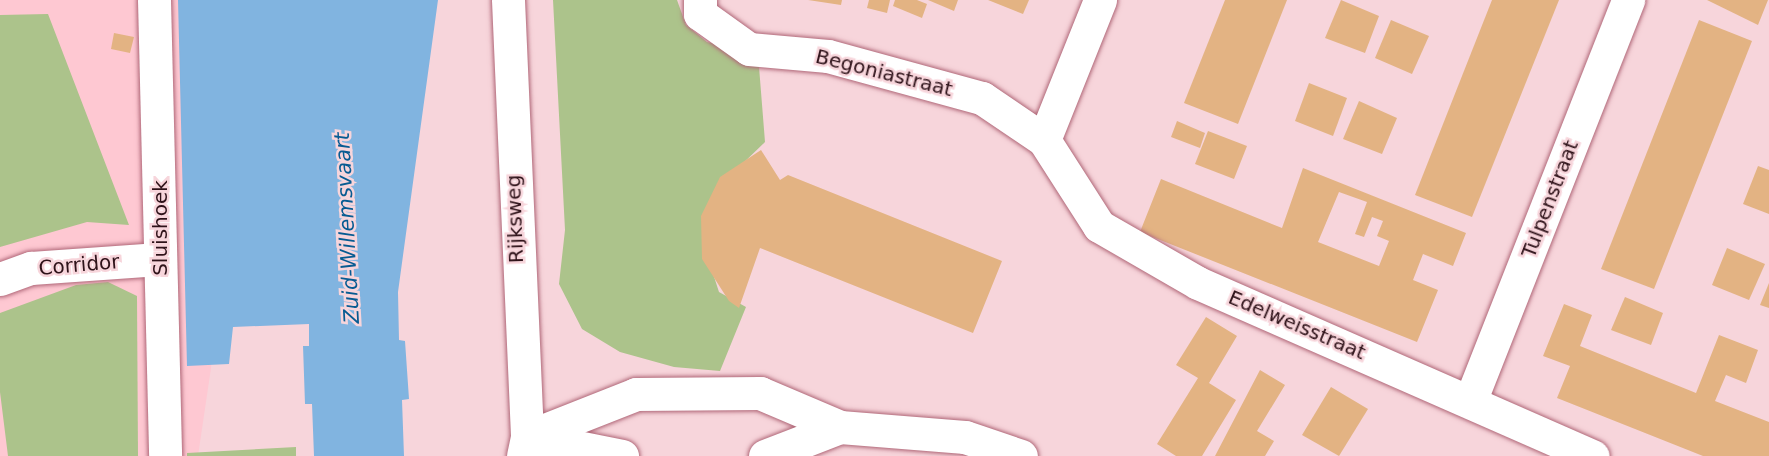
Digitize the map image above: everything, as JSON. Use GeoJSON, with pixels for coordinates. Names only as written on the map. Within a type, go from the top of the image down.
{"type":"FeatureCollection","features":[{"type":"Feature","properties":{"kind":"street","name":"Sluishoek"},"geometry":{"type":"LineString","coordinates":[[154,0],[165,456]]}},
{"type":"Feature","properties":{"kind":"street","name":"Rijksweg"},"geometry":{"type":"LineString","coordinates":[[508,0],[528,450]]}},
{"type":"Feature","properties":{"kind":"street","name":"Begoniastraat"},"geometry":{"type":"LineString","coordinates":[[700,0],[700,14],[749,49],[828,56],[925,80],[982,98],[1044,140]]}},
{"type":"Feature","properties":{"kind":"street"},"geometry":{"type":"LineString","coordinates":[[1044,140],[1100,0]]}},
{"type":"Feature","properties":{"kind":"street","name":"Tulpenstraat"},"geometry":{"type":"LineString","coordinates":[[1471,399],[1628,0]]}},
{"type":"Feature","properties":{"kind":"street","name":"Edelweisstraat"},"geometry":{"type":"LineString","coordinates":[[1044,140],[1099,226],[1198,283],[1471,399],[1593,456]]}},
{"type":"Feature","properties":{"kind":"street","name":"Corridor"},"geometry":{"type":"LineString","coordinates":[[0,279],[31,268],[159,259]]}},
{"type":"Feature","properties":{"kind":"street"},"geometry":{"type":"LineString","coordinates":[[528,450],[636,394],[760,393],[840,427],[965,437],[1021,456]]}},
{"type":"Feature","properties":{"kind":"street"},"geometry":{"type":"LineString","coordinates":[[765,456],[840,427]]}},
{"type":"Feature","properties":{"kind":"street"},"geometry":{"type":"LineString","coordinates":[[528,450],[622,456]]}},
{"type":"Feature","properties":{"kind":"shaded area"},"geometry":{"type":"Polygon","coordinates":[[[0,0],[239,0],[211,368],[198,456],[0,456],[0,0]]]}},
{"type":"Feature","properties":{"kind":"green space"},"geometry":{"type":"Polygon","coordinates":[[[553,0],[677,0],[686,25],[707,42],[758,54],[765,142],[735,171],[703,243],[719,292],[746,307],[720,371],[674,367],[620,352],[582,329],[559,284],[565,230],[553,0]]]}},
{"type":"Feature","properties":{"kind":"green space"},"geometry":{"type":"Polygon","coordinates":[[[48,14],[129,225],[87,222],[0,247],[0,15],[48,14]]]}},
{"type":"Feature","properties":{"kind":"green space"},"geometry":{"type":"Polygon","coordinates":[[[108,282],[137,296],[138,456],[8,456],[0,392],[0,313],[76,285],[108,282]]]}},
{"type":"Feature","properties":{"kind":"green space"},"geometry":{"type":"Polygon","coordinates":[[[296,447],[296,456],[187,456],[187,453],[296,447]]]}},
{"type":"Feature","properties":{"kind":"water","name":"Zuid-Willemsvaart"},"geometry":{"type":"Polygon","coordinates":[[[178,0],[438,0],[398,292],[399,340],[405,341],[409,399],[402,400],[404,456],[314,456],[312,404],[305,404],[303,346],[309,346],[309,324],[233,327],[229,364],[187,366],[178,0]]]}},
{"type":"Feature","properties":{"kind":"building"},"geometry":{"type":"Polygon","coordinates":[[[808,0],[842,0],[841,5],[808,0]]]}},
{"type":"Feature","properties":{"kind":"building"},"geometry":{"type":"Polygon","coordinates":[[[869,0],[890,0],[887,13],[867,8],[869,0]]]}},
{"type":"Feature","properties":{"kind":"building"},"geometry":{"type":"Polygon","coordinates":[[[895,0],[917,0],[927,4],[922,18],[893,6],[895,0]]]}},
{"type":"Feature","properties":{"kind":"building"},"geometry":{"type":"Polygon","coordinates":[[[928,0],[958,0],[954,11],[928,0]]]}},
{"type":"Feature","properties":{"kind":"building"},"geometry":{"type":"Polygon","coordinates":[[[988,0],[1029,0],[1023,14],[988,0]]]}},
{"type":"Feature","properties":{"kind":"building"},"geometry":{"type":"Polygon","coordinates":[[[1225,0],[1287,0],[1238,124],[1184,103],[1225,0]]]}},
{"type":"Feature","properties":{"kind":"building"},"geometry":{"type":"Polygon","coordinates":[[[1341,0],[1379,16],[1365,53],[1325,38],[1341,0]]]}},
{"type":"Feature","properties":{"kind":"building"},"geometry":{"type":"Polygon","coordinates":[[[1492,0],[1559,0],[1472,217],[1415,195],[1492,0]]]}},
{"type":"Feature","properties":{"kind":"building"},"geometry":{"type":"Polygon","coordinates":[[[1707,0],[1768,0],[1758,25],[1707,0]]]}},
{"type":"Feature","properties":{"kind":"building"},"geometry":{"type":"Polygon","coordinates":[[[1391,20],[1429,36],[1412,74],[1375,58],[1391,20]]]}},
{"type":"Feature","properties":{"kind":"building"},"geometry":{"type":"Polygon","coordinates":[[[1699,20],[1752,41],[1654,289],[1601,269],[1699,20]]]}},
{"type":"Feature","properties":{"kind":"building"},"geometry":{"type":"Polygon","coordinates":[[[114,33],[134,37],[130,53],[111,49],[114,33]]]}},
{"type":"Feature","properties":{"kind":"building"},"geometry":{"type":"Polygon","coordinates":[[[1309,83],[1347,98],[1333,136],[1295,121],[1309,83]]]}},
{"type":"Feature","properties":{"kind":"building"},"geometry":{"type":"Polygon","coordinates":[[[1359,101],[1397,118],[1382,154],[1343,139],[1359,101]]]}},
{"type":"Feature","properties":{"kind":"building"},"geometry":{"type":"Polygon","coordinates":[[[1177,121],[1205,133],[1200,148],[1171,137],[1177,121]]]}},
{"type":"Feature","properties":{"kind":"building"},"geometry":{"type":"Polygon","coordinates":[[[1208,131],[1247,146],[1234,179],[1195,164],[1208,131]]]}},
{"type":"Feature","properties":{"kind":"building"},"geometry":{"type":"Polygon","coordinates":[[[761,150],[780,180],[788,175],[1002,261],[973,333],[760,248],[739,308],[729,301],[702,259],[701,216],[720,177],[761,150]]]}},
{"type":"Feature","properties":{"kind":"building"},"geometry":{"type":"Polygon","coordinates":[[[1758,166],[1769,170],[1769,214],[1743,204],[1758,166]]]}},
{"type":"Feature","properties":{"kind":"building"},"geometry":{"type":"Polygon","coordinates":[[[1303,168],[1466,233],[1453,266],[1423,254],[1413,280],[1438,290],[1417,342],[1140,232],[1161,179],[1282,228],[1303,168]],[[1339,192],[1318,242],[1379,266],[1389,241],[1377,236],[1383,221],[1372,217],[1364,237],[1355,234],[1367,202],[1339,192]]]}},
{"type":"Feature","properties":{"kind":"building"},"geometry":{"type":"Polygon","coordinates":[[[1727,248],[1765,264],[1749,300],[1712,285],[1727,248]]]}},
{"type":"Feature","properties":{"kind":"building"},"geometry":{"type":"Polygon","coordinates":[[[1769,283],[1769,308],[1760,305],[1769,283]]]}},
{"type":"Feature","properties":{"kind":"building"},"geometry":{"type":"Polygon","coordinates":[[[1625,297],[1663,313],[1651,345],[1611,330],[1625,297]]]}},
{"type":"Feature","properties":{"kind":"building"},"geometry":{"type":"Polygon","coordinates":[[[1564,304],[1592,315],[1580,346],[1696,393],[1719,335],[1758,350],[1746,383],[1726,375],[1715,401],[1769,422],[1769,456],[1703,456],[1557,398],[1570,366],[1543,356],[1564,304]]]}},
{"type":"Feature","properties":{"kind":"building"},"geometry":{"type":"Polygon","coordinates":[[[1206,317],[1237,336],[1209,383],[1236,400],[1202,456],[1176,456],[1157,444],[1198,378],[1176,365],[1206,317]]]}},
{"type":"Feature","properties":{"kind":"building"},"geometry":{"type":"Polygon","coordinates":[[[1260,370],[1285,385],[1257,431],[1274,441],[1265,456],[1215,456],[1260,370]]]}},
{"type":"Feature","properties":{"kind":"building"},"geometry":{"type":"Polygon","coordinates":[[[1331,387],[1368,409],[1339,456],[1302,435],[1331,387]]]}}]}
